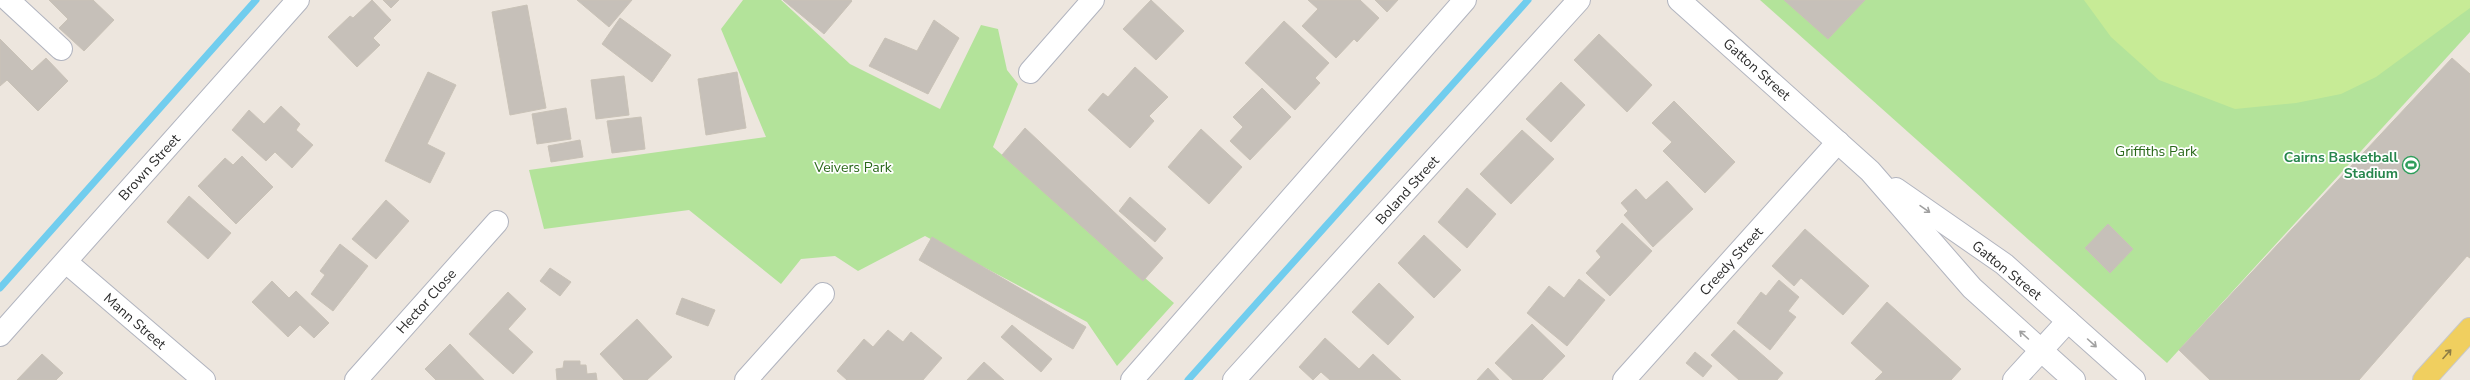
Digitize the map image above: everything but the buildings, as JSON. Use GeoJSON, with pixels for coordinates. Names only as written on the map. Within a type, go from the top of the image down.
{"type":"FeatureCollection","features":[{"type":"Feature","properties":{"kind":"main road"},"geometry":{"type":"LineString","coordinates":[[2424,380],[2470,328]]}},
{"type":"Feature","properties":{"kind":"street"},"geometry":{"type":"LineString","coordinates":[[8,0],[60,50]]}},
{"type":"Feature","properties":{"kind":"street","name":"Brown Street"},"geometry":{"type":"LineString","coordinates":[[0,335],[298,0]]}},
{"type":"Feature","properties":{"kind":"street"},"geometry":{"type":"LineString","coordinates":[[1030,72],[1093,0]]}},
{"type":"Feature","properties":{"kind":"street"},"geometry":{"type":"LineString","coordinates":[[1132,380],[1465,0]]}},
{"type":"Feature","properties":{"kind":"street","name":"Boland Street"},"geometry":{"type":"LineString","coordinates":[[1234,380],[1579,0]]}},
{"type":"Feature","properties":{"kind":"street","name":"Gatton Street"},"geometry":{"type":"LineString","coordinates":[[1679,0],[1870,171],[1972,288],[2074,380]]}},
{"type":"Feature","properties":{"kind":"street","name":"Creedy Street"},"geometry":{"type":"LineString","coordinates":[[1624,380],[1838,142]]}},
{"type":"Feature","properties":{"kind":"street","name":"Gatton Street"},"geometry":{"type":"LineString","coordinates":[[1870,171],[2004,264],[2134,380]]}},
{"type":"Feature","properties":{"kind":"street","name":"Hector Close"},"geometry":{"type":"LineString","coordinates":[[356,380],[497,222]]}},
{"type":"Feature","properties":{"kind":"street","name":"Mann Street"},"geometry":{"type":"LineString","coordinates":[[66,262],[204,380]]}},
{"type":"Feature","properties":{"kind":"street"},"geometry":{"type":"LineString","coordinates":[[746,380],[823,294]]}},
{"type":"Feature","properties":{"kind":"street"},"geometry":{"type":"LineString","coordinates":[[2014,380],[2068,321]]}},
{"type":"Feature","properties":{"kind":"green space","name":"Veivers Park"},"geometry":{"type":"Polygon","coordinates":[[[743,0],[781,0],[850,64],[940,109],[981,25],[998,29],[1007,70],[1018,84],[993,147],[1174,303],[1117,366],[1087,322],[925,236],[858,271],[835,256],[801,259],[781,284],[689,210],[544,229],[529,170],[766,137],[721,29],[743,0]]]}},
{"type":"Feature","properties":{"kind":"green space","name":"Griffiths Park"},"geometry":{"type":"Polygon","coordinates":[[[1760,0],[2470,0],[2470,32],[2167,363],[1760,0]]]}},
{"type":"Feature","properties":{"kind":"green space"},"geometry":{"type":"Polygon","coordinates":[[[2084,0],[2470,0],[2470,8],[2376,77],[2341,94],[2296,103],[2235,109],[2159,80],[2111,37],[2084,0]]]}},
{"type":"Feature","properties":{"kind":"waterway"},"geometry":{"type":"LineString","coordinates":[[0,288],[256,0]]}},
{"type":"Feature","properties":{"kind":"waterway"},"geometry":{"type":"LineString","coordinates":[[1188,380],[1528,0]]}},
{"type":"Feature","properties":{"kind":"place","name":"Cairns Basketball Stadium"},"geometry":{"type":"Point","coordinates":[2411,165]}}]}
